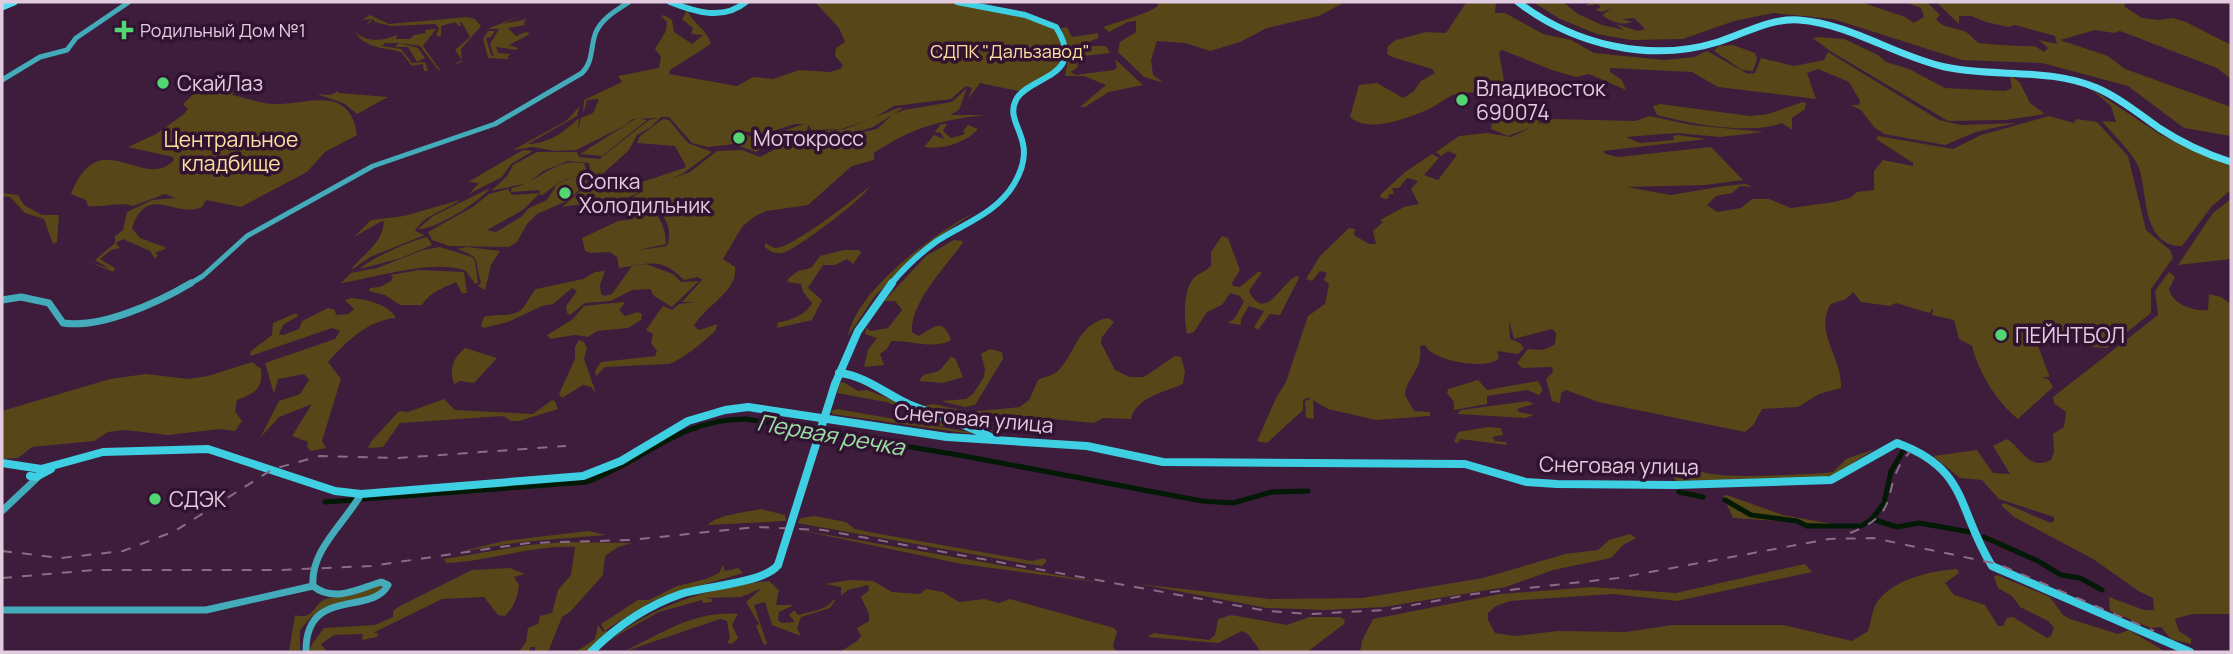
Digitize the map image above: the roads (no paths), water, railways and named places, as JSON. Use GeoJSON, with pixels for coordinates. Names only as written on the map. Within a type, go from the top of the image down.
{"type":"FeatureCollection","features":[{"type":"Feature","properties":{"kind":"highway"},"geometry":{"type":"LineString","coordinates":[[2,6],[11,2]]}},
{"type":"Feature","properties":{"kind":"highway"},"geometry":{"type":"LineString","coordinates":[[1520,2],[1538,17],[1568,32],[1630,48],[1692,48],[1721,41],[1760,23],[1798,20],[1838,27],[1919,60],[1949,68],[1983,72],[2030,71],[2063,76],[2106,92],[2177,139],[2231,161]]}},
{"type":"Feature","properties":{"kind":"main road"},"geometry":{"type":"LineString","coordinates":[[2,80],[44,59],[45,56],[67,49],[80,36],[129,2]]}},
{"type":"Feature","properties":{"kind":"main road"},"geometry":{"type":"LineString","coordinates":[[2,300],[21,296],[48,303],[61,321],[73,325],[104,319],[171,296],[203,276],[247,236],[368,168],[495,124],[585,71],[598,28],[612,13],[629,2]]}},
{"type":"Feature","properties":{"kind":"main road"},"geometry":{"type":"LineString","coordinates":[[671,2],[696,11],[721,13],[736,10],[746,2]]}},
{"type":"Feature","properties":{"kind":"main road"},"geometry":{"type":"LineString","coordinates":[[591,652],[629,619],[661,602],[716,584],[769,574],[778,565],[838,378],[858,325],[884,289],[927,245],[975,215],[1008,189],[1022,150],[1010,106],[1021,89],[1052,75],[1058,69],[1062,49],[1059,35],[1052,26],[1028,17],[955,2]]}},
{"type":"Feature","properties":{"kind":"main road"},"geometry":{"type":"LineString","coordinates":[[838,378],[870,311],[890,286],[928,247],[985,211],[1012,188],[1024,152],[1023,141],[1011,115]]}},
{"type":"Feature","properties":{"kind":"main road"},"geometry":{"type":"LineString","coordinates":[[844,363],[851,374],[907,403],[978,430],[994,440]]}},
{"type":"Feature","properties":{"kind":"main road"},"geometry":{"type":"LineString","coordinates":[[838,378],[851,374]]}},
{"type":"Feature","properties":{"kind":"main road","name":"Снеговая улица"},"geometry":{"type":"LineString","coordinates":[[36,474],[67,461],[103,452],[208,449],[327,489],[361,494],[583,476],[621,461],[688,421],[739,408],[766,408],[947,437],[1076,444],[1175,463],[1465,464],[1526,482],[1568,485],[1831,480],[1891,445],[1907,446],[1934,461],[1950,475],[1992,566],[2190,652]]}},
{"type":"Feature","properties":{"kind":"main road"},"geometry":{"type":"LineString","coordinates":[[2,511],[36,474],[6,464]]}},
{"type":"Feature","properties":{"kind":"main road"},"geometry":{"type":"LineString","coordinates":[[306,652],[305,632],[316,617],[329,610],[378,595],[385,591],[388,585],[381,582],[330,595],[319,592],[313,586],[311,573],[315,561],[354,509],[361,494]]}},
{"type":"Feature","properties":{"kind":"main road"},"geometry":{"type":"LineString","coordinates":[[2,610],[206,610],[313,586]]}},
{"type":"Feature","properties":{"kind":"waterway","name":"Первая речка"},"geometry":{"type":"LineString","coordinates":[[364,499],[587,482],[682,433],[722,421],[746,419],[964,456],[1202,501],[1233,503],[1272,492],[1308,491]]}},
{"type":"Feature","properties":{"kind":"waterway"},"geometry":{"type":"LineString","coordinates":[[1872,519],[1884,503],[1891,471],[1905,448]]}},
{"type":"Feature","properties":{"kind":"waterway"},"geometry":{"type":"LineString","coordinates":[[1679,492],[1703,497]]}},
{"type":"Feature","properties":{"kind":"waterway","name":"Первая речка"},"geometry":{"type":"LineString","coordinates":[[325,502],[353,500]]}},
{"type":"Feature","properties":{"kind":"waterway"},"geometry":{"type":"LineString","coordinates":[[1725,500],[1751,515],[1797,521],[1807,526],[1861,526],[1872,519]]}},
{"type":"Feature","properties":{"kind":"waterway"},"geometry":{"type":"LineString","coordinates":[[1872,519],[1897,527],[1919,523],[1970,532]]}},
{"type":"Feature","properties":{"kind":"waterway"},"geometry":{"type":"LineString","coordinates":[[1984,537],[2038,561],[2061,575],[2080,578],[2102,590]]}},
{"type":"Feature","properties":{"kind":"railway"},"geometry":{"type":"LineString","coordinates":[[2,551],[61,558],[123,551],[175,531],[273,469],[320,456],[398,458],[566,446]]}},
{"type":"Feature","properties":{"kind":"railway"},"geometry":{"type":"LineString","coordinates":[[1850,533],[1868,525],[1879,516],[1885,507],[1900,465],[1910,452]]}},
{"type":"Feature","properties":{"kind":"railway"},"geometry":{"type":"LineString","coordinates":[[2,578],[94,570],[279,570],[371,566],[528,543],[630,540],[756,527],[823,530],[1267,611],[1310,614],[1386,610],[1473,594],[1618,578],[1829,539],[1873,538],[1998,564],[2154,631]]}},
{"type":"Feature","properties":{"kind":"place","name":"Родильный Дом №1"},"geometry":{"type":"Point","coordinates":[124,30]}},
{"type":"Feature","properties":{"kind":"place","name":"СкайЛаз"},"geometry":{"type":"Point","coordinates":[163,83]}},
{"type":"Feature","properties":{"kind":"place","name":"Владивосток 690074"},"geometry":{"type":"Point","coordinates":[1462,100]}},
{"type":"Feature","properties":{"kind":"place","name":"Мотокросс"},"geometry":{"type":"Point","coordinates":[739,138]}},
{"type":"Feature","properties":{"kind":"place","name":"Сопка Холодильник"},"geometry":{"type":"Point","coordinates":[565,193]}},
{"type":"Feature","properties":{"kind":"place","name":"ПЕЙНТБОЛ"},"geometry":{"type":"Point","coordinates":[2001,335]}},
{"type":"Feature","properties":{"kind":"place","name":"СДЭК"},"geometry":{"type":"Point","coordinates":[155,499]}},
{"type":"Feature","properties":{"kind":"park label","name":"СДПК \"Дальзавод\""},"geometry":{"type":"Point","coordinates":[1010,51]}},
{"type":"Feature","properties":{"kind":"park label","name":"Центральное кладбище"},"geometry":{"type":"Point","coordinates":[231,151]}}]}
